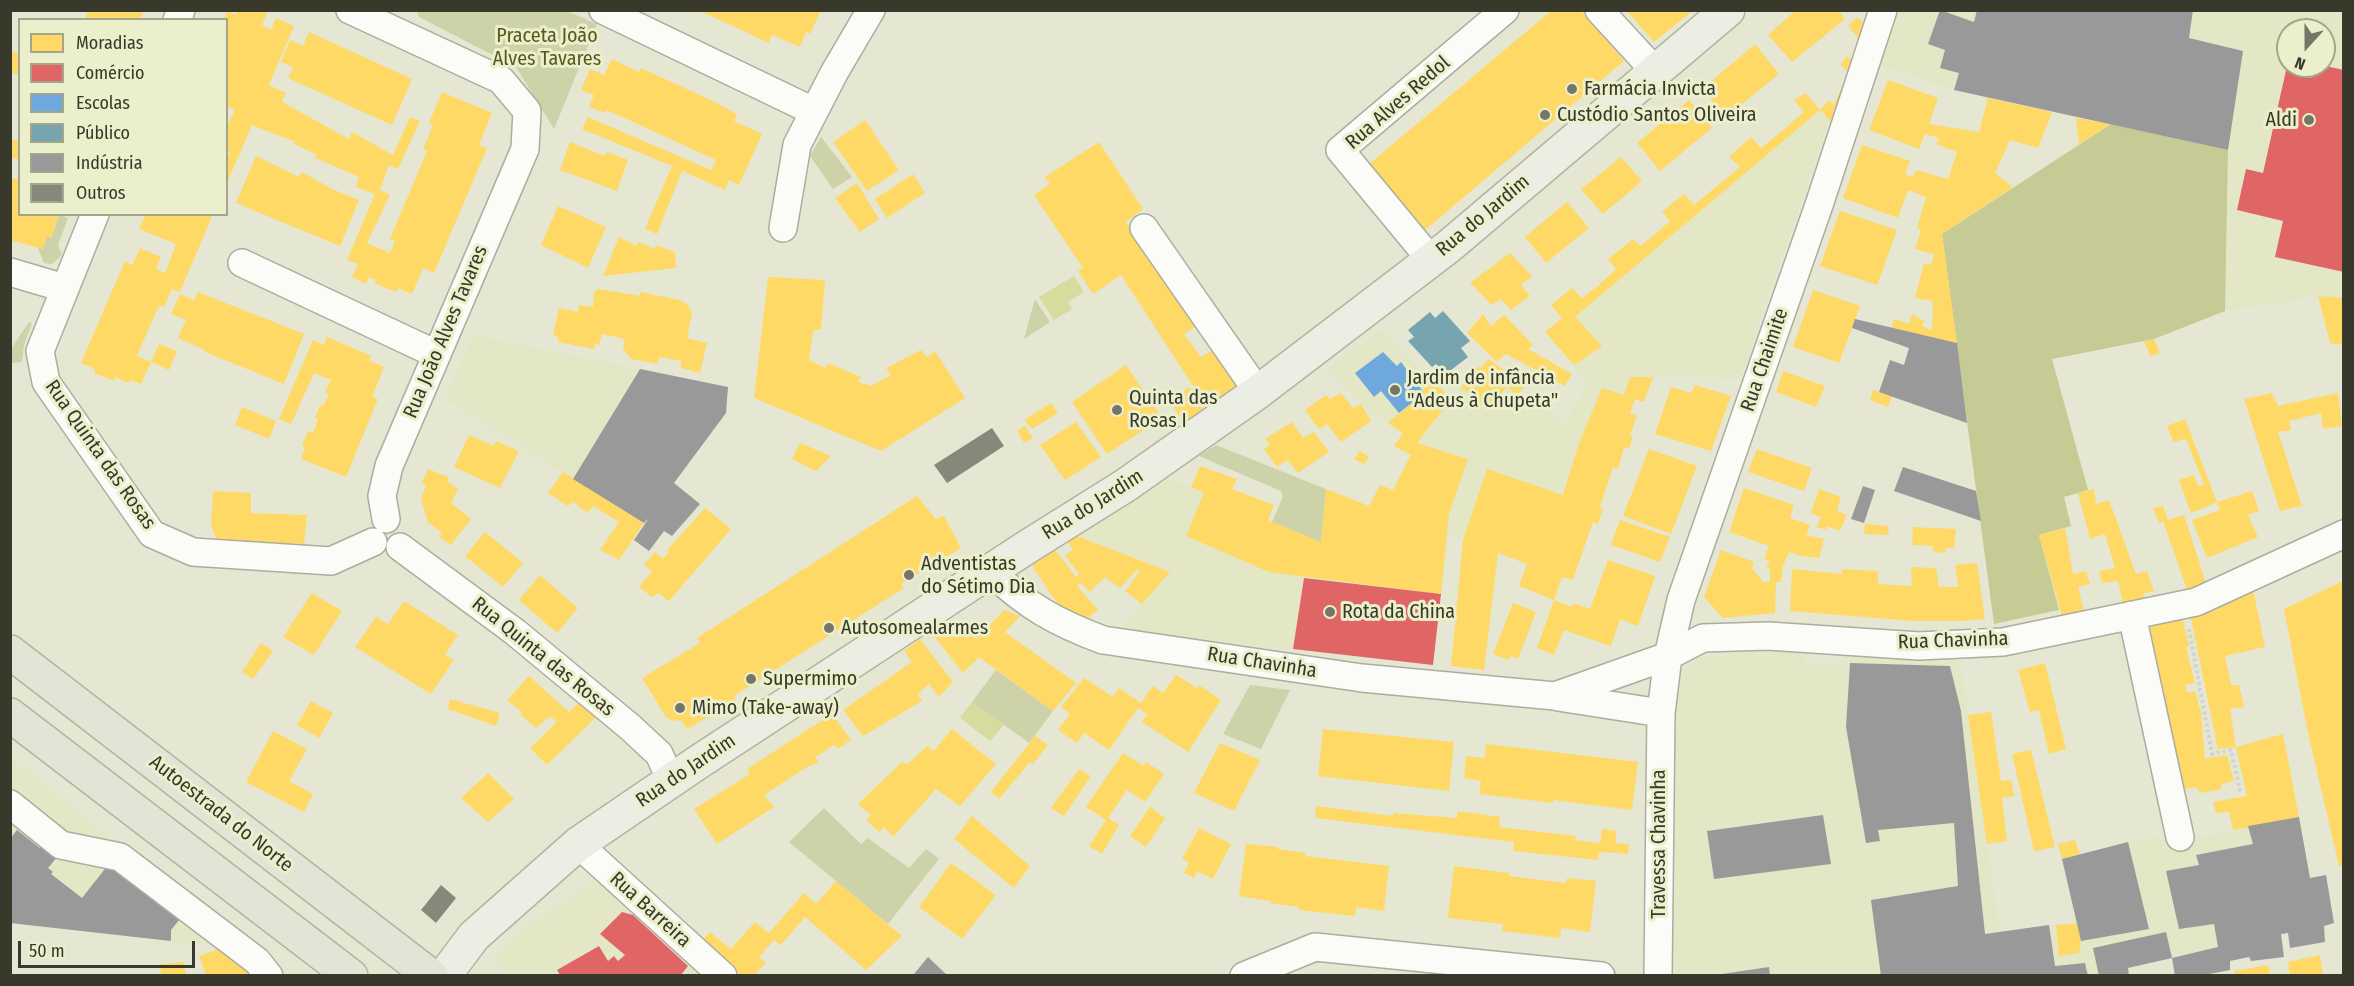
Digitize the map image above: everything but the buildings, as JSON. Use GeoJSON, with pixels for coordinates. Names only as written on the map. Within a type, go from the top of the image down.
{"type":"FeatureCollection","features":[{"type":"Feature","properties":{"kind":"highway","name":"Autoestrada do Norte"},"geometry":{"type":"LineString","coordinates":[[10,652],[431,975]]}},
{"type":"Feature","properties":{"kind":"highway"},"geometry":{"type":"LineString","coordinates":[[10,715],[351,975]]}},
{"type":"Feature","properties":{"kind":"main road","name":"Rua do Jardim"},"geometry":{"type":"LineString","coordinates":[[444,975],[474,936],[578,844],[990,571],[1126,485],[1258,392],[1431,261],[1728,10]]}},
{"type":"Feature","properties":{"kind":"street"},"geometry":{"type":"LineString","coordinates":[[603,10],[813,111]]}},
{"type":"Feature","properties":{"kind":"street"},"geometry":{"type":"LineString","coordinates":[[783,228],[796,145],[871,10]]}},
{"type":"Feature","properties":{"kind":"street","name":"Rua Alves Redol"},"geometry":{"type":"LineString","coordinates":[[1431,261],[1341,150],[1505,10]]}},
{"type":"Feature","properties":{"kind":"street"},"geometry":{"type":"LineString","coordinates":[[1599,10],[1655,71]]}},
{"type":"Feature","properties":{"kind":"street","name":"Rua Chaimite"},"geometry":{"type":"LineString","coordinates":[[1660,713],[1668,656],[1681,600],[1819,205],[1883,10]]}},
{"type":"Feature","properties":{"kind":"street","name":"Rua João Alves Tavares"},"geometry":{"type":"LineString","coordinates":[[365,14],[501,80],[527,111],[525,148],[389,466],[382,496],[386,519]]}},
{"type":"Feature","properties":{"kind":"street"},"geometry":{"type":"LineString","coordinates":[[10,272],[64,288],[94,216]]}},
{"type":"Feature","properties":{"kind":"street"},"geometry":{"type":"LineString","coordinates":[[1144,228],[1258,392]]}},
{"type":"Feature","properties":{"kind":"street"},"geometry":{"type":"LineString","coordinates":[[242,263],[436,354]]}},
{"type":"Feature","properties":{"kind":"street","name":"Rua Quinta das Rosas"},"geometry":{"type":"LineString","coordinates":[[64,288],[40,351],[46,382],[152,534],[193,552],[332,561],[373,542]]}},
{"type":"Feature","properties":{"kind":"street"},"geometry":{"type":"LineString","coordinates":[[386,519],[396,521],[403,528],[405,538],[400,547],[391,552],[381,550],[373,542],[372,533],[377,524],[386,519]]}},
{"type":"Feature","properties":{"kind":"street","name":"Rua Chavinha"},"geometry":{"type":"LineString","coordinates":[[1555,696],[1668,656],[1703,638],[1768,636],[1919,646],[2003,642],[2196,602],[2343,534]]}},
{"type":"Feature","properties":{"kind":"street","name":"Rua Quinta das Rosas"},"geometry":{"type":"LineString","coordinates":[[400,547],[514,632],[630,727],[659,754],[672,780]]}},
{"type":"Feature","properties":{"kind":"street","name":"Rua Chavinha"},"geometry":{"type":"LineString","coordinates":[[990,571],[1032,607],[1066,626],[1103,640],[1362,678],[1555,696],[1660,713]]}},
{"type":"Feature","properties":{"kind":"street"},"geometry":{"type":"LineString","coordinates":[[2132,615],[2180,837]]}},
{"type":"Feature","properties":{"kind":"street","name":"Travessa Chavinha"},"geometry":{"type":"LineString","coordinates":[[1658,975],[1660,713]]}},
{"type":"Feature","properties":{"kind":"street"},"geometry":{"type":"LineString","coordinates":[[10,804],[62,845],[120,857],[257,962],[269,975]]}},
{"type":"Feature","properties":{"kind":"street","name":"Rua Barreira"},"geometry":{"type":"LineString","coordinates":[[578,844],[723,975]]}},
{"type":"Feature","properties":{"kind":"street"},"geometry":{"type":"LineString","coordinates":[[1244,975],[1314,947],[1601,975]]}},
{"type":"Feature","properties":{"kind":"path"},"geometry":{"type":"LineString","coordinates":[[2184,604],[2212,754],[2231,750],[2241,794]]}},
{"type":"Feature","properties":{"kind":"shaded area"},"geometry":{"type":"Polygon","coordinates":[[[1898,11],[2343,11],[2343,298],[2318,296],[2225,311],[2228,150],[1954,90],[1877,64],[1898,11]]]}},
{"type":"Feature","properties":{"kind":"shaded area"},"geometry":{"type":"Polygon","coordinates":[[[1820,110],[1829,121],[1740,379],[1630,377],[1562,577],[1463,540],[1448,537],[1433,665],[1120,630],[1170,572],[1077,536],[1166,477],[1320,542],[1326,489],[1383,511],[1416,443],[1364,407],[1328,369],[1380,330],[1451,399],[1461,387],[1488,409],[1506,387],[1564,424],[1588,383],[1551,337],[1820,110]]]}},
{"type":"Feature","properties":{"kind":"shaded area"},"geometry":{"type":"Polygon","coordinates":[[[2111,124],[2228,150],[2225,311],[2154,339],[2052,359],[2088,490],[2064,497],[2071,526],[2039,535],[2059,610],[1994,624],[1942,234],[2111,124]]]}},
{"type":"Feature","properties":{"kind":"shaded area"},"geometry":{"type":"Polygon","coordinates":[[[1074,276],[1084,292],[1068,302],[1072,309],[1054,320],[1039,297],[1074,276]]]}},
{"type":"Feature","properties":{"kind":"shaded area"},"geometry":{"type":"Polygon","coordinates":[[[473,335],[728,387],[726,413],[644,523],[445,399],[473,335]]]}},
{"type":"Feature","properties":{"kind":"shaded area"},"geometry":{"type":"Polygon","coordinates":[[[1749,652],[1798,652],[1807,664],[1841,667],[1854,654],[1960,659],[2000,931],[2076,923],[2062,859],[2166,834],[2171,846],[2248,826],[2299,817],[2319,927],[2096,975],[1671,976],[1675,689],[1684,670],[1700,658],[1749,652]]]}},
{"type":"Feature","properties":{"kind":"shaded area"},"geometry":{"type":"Polygon","coordinates":[[[972,702],[1004,725],[990,741],[960,718],[972,702]]]}},
{"type":"Feature","properties":{"kind":"shaded area"},"geometry":{"type":"Polygon","coordinates":[[[10,757],[283,975],[261,975],[232,946],[11,923],[10,757]]]}},
{"type":"Feature","properties":{"kind":"shaded area"},"geometry":{"type":"Polygon","coordinates":[[[598,878],[703,973],[701,976],[512,975],[492,961],[518,932],[598,878]]]}},
{"type":"Feature","properties":{"kind":"green space","name":"Praceta João Alves Tavares"},"geometry":{"type":"Polygon","coordinates":[[[417,11],[567,11],[597,24],[554,129],[516,67],[419,17],[417,11]]]}},
{"type":"Feature","properties":{"kind":"green space"},"geometry":{"type":"Polygon","coordinates":[[[821,137],[852,177],[833,189],[810,156],[821,137]]]}},
{"type":"Feature","properties":{"kind":"green space"},"geometry":{"type":"Polygon","coordinates":[[[59,216],[68,218],[58,245],[62,255],[52,264],[44,263],[38,248],[47,236],[51,238],[59,216]]]}},
{"type":"Feature","properties":{"kind":"green space"},"geometry":{"type":"Polygon","coordinates":[[[1035,299],[1050,322],[1024,339],[1035,299]]]}},
{"type":"Feature","properties":{"kind":"green space"},"geometry":{"type":"Polygon","coordinates":[[[29,322],[32,323],[24,345],[22,362],[11,363],[11,349],[29,322]]]}},
{"type":"Feature","properties":{"kind":"green space"},"geometry":{"type":"Polygon","coordinates":[[[1216,445],[1326,489],[1321,542],[1272,522],[1283,497],[1281,491],[1199,456],[1216,445]]]}},
{"type":"Feature","properties":{"kind":"green space"},"geometry":{"type":"Polygon","coordinates":[[[996,670],[1053,711],[1029,743],[972,702],[996,670]]]}},
{"type":"Feature","properties":{"kind":"green space"},"geometry":{"type":"Polygon","coordinates":[[[1250,685],[1290,690],[1261,749],[1223,734],[1250,685]]]}},
{"type":"Feature","properties":{"kind":"green space"},"geometry":{"type":"Polygon","coordinates":[[[824,808],[861,844],[868,838],[909,868],[926,849],[939,859],[888,924],[789,842],[824,808]]]}},
{"type":"Feature","properties":{"kind":"place","name":"Farmácia Invicta"},"geometry":{"type":"Point","coordinates":[1572,89]}},
{"type":"Feature","properties":{"kind":"place","name":"Custódio Santos Oliveira"},"geometry":{"type":"Point","coordinates":[1545,115]}},
{"type":"Feature","properties":{"kind":"place","name":"Aldi"},"geometry":{"type":"Point","coordinates":[2309,120]}},
{"type":"Feature","properties":{"kind":"place","name":"Jardim de infância \"Adeus à Chupeta\""},"geometry":{"type":"Point","coordinates":[1395,390]}},
{"type":"Feature","properties":{"kind":"place","name":"Quinta das Rosas I"},"geometry":{"type":"Point","coordinates":[1117,410]}},
{"type":"Feature","properties":{"kind":"place","name":"Adventistas do Sétimo Dia"},"geometry":{"type":"Point","coordinates":[909,575]}},
{"type":"Feature","properties":{"kind":"place","name":"Rota da China"},"geometry":{"type":"Point","coordinates":[1330,612]}},
{"type":"Feature","properties":{"kind":"place","name":"Autosomealarmes"},"geometry":{"type":"Point","coordinates":[829,628]}},
{"type":"Feature","properties":{"kind":"place","name":"Supermimo"},"geometry":{"type":"Point","coordinates":[751,679]}},
{"type":"Feature","properties":{"kind":"place","name":"Mimo (Take-away)"},"geometry":{"type":"Point","coordinates":[680,708]}}]}
